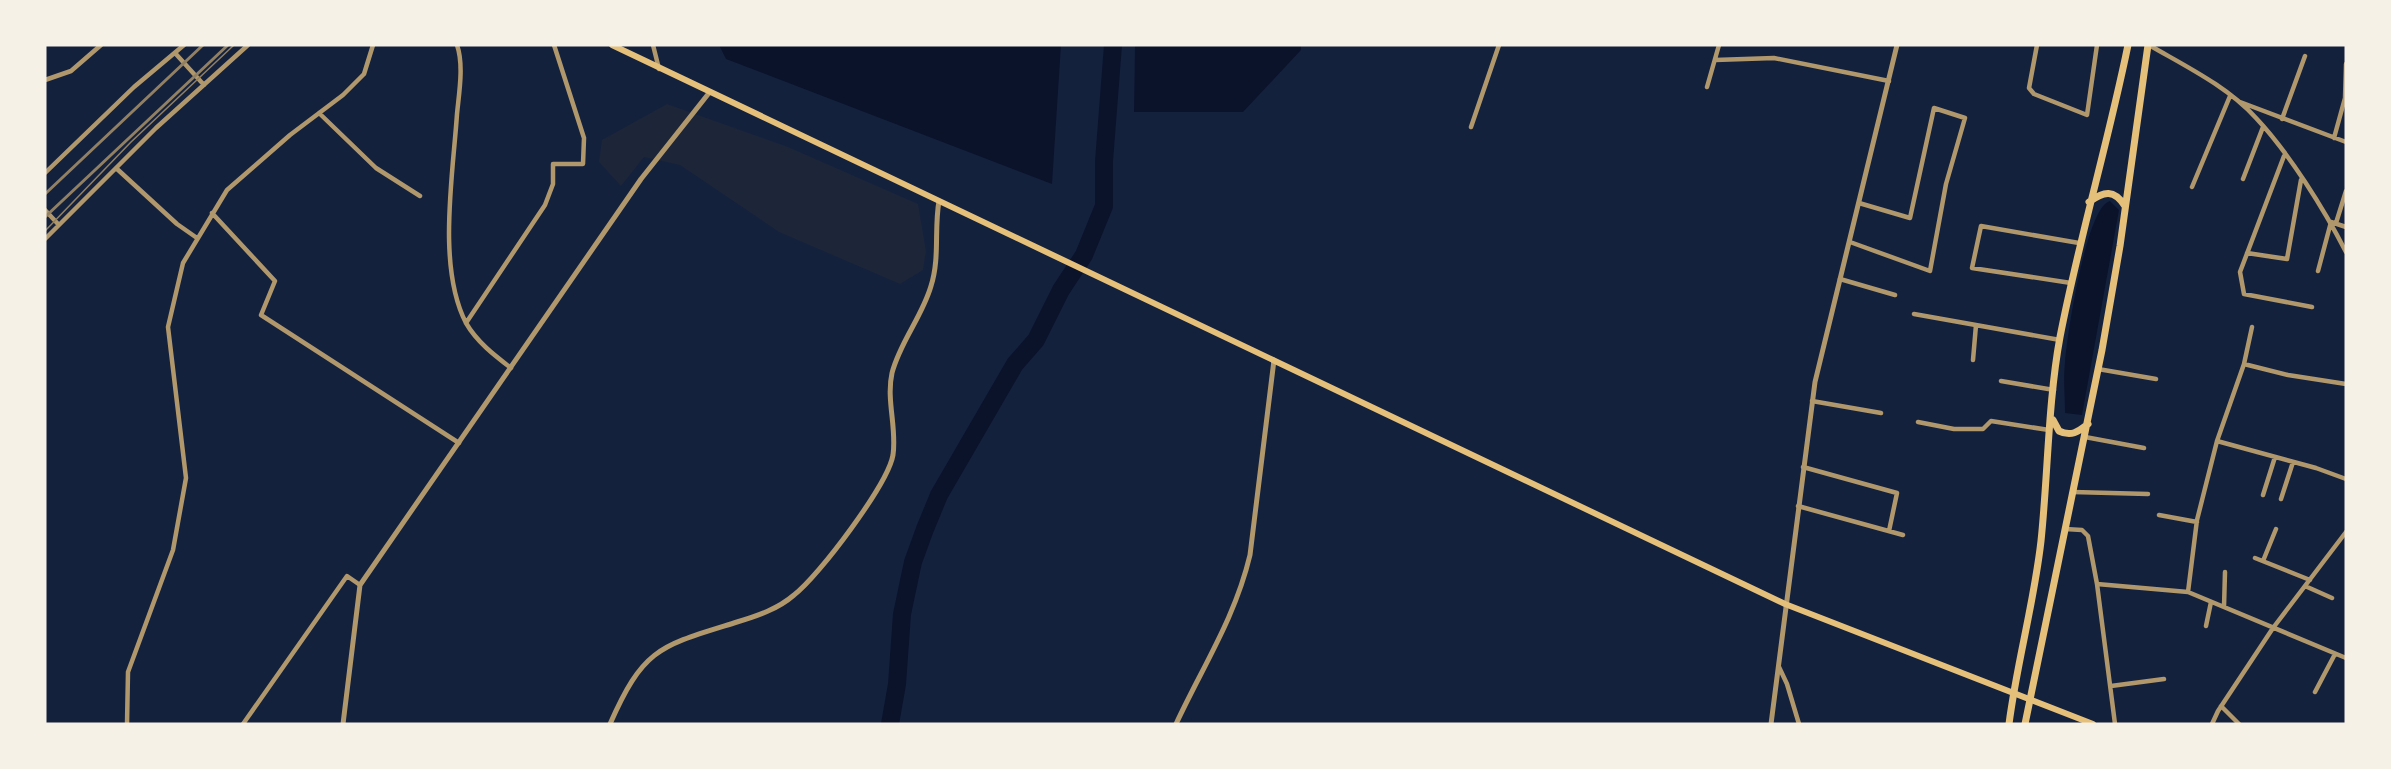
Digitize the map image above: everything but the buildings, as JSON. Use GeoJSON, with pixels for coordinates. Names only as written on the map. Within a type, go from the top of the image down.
{"type":"FeatureCollection","features":[{"type":"Feature","properties":{"kind":"main road"},"geometry":{"type":"LineString","coordinates":[[612,45],[1785,604],[2093,724]]}},
{"type":"Feature","properties":{"kind":"main road"},"geometry":{"type":"LineString","coordinates":[[2009,724],[2013,692],[2036,581],[2060,340],[2079,243],[2128,45]]}},
{"type":"Feature","properties":{"kind":"main road"},"geometry":{"type":"LineString","coordinates":[[2025,724],[2064,529],[2088,424],[2125,206],[2149,45]]}},
{"type":"Feature","properties":{"kind":"main road"},"geometry":{"type":"LineString","coordinates":[[2089,202],[2102,192],[2112,193],[2119,197],[2125,206]]}},
{"type":"Feature","properties":{"kind":"main road"},"geometry":{"type":"LineString","coordinates":[[2052,418],[2059,431],[2069,434],[2076,433],[2088,424]]}},
{"type":"Feature","properties":{"kind":"street"},"geometry":{"type":"LineString","coordinates":[[45,80],[71,70],[101,45]]}},
{"type":"Feature","properties":{"kind":"street"},"geometry":{"type":"LineString","coordinates":[[45,173],[121,99],[184,45]]}},
{"type":"Feature","properties":{"kind":"street"},"geometry":{"type":"LineString","coordinates":[[45,239],[116,168],[248,45]]}},
{"type":"Feature","properties":{"kind":"street"},"geometry":{"type":"LineString","coordinates":[[126,724],[128,672],[173,550],[186,478],[168,327],[183,263],[227,190],[364,74],[373,45]]}},
{"type":"Feature","properties":{"kind":"street"},"geometry":{"type":"LineString","coordinates":[[458,45],[459,88],[450,222],[452,279],[466,322],[484,347],[511,368]]}},
{"type":"Feature","properties":{"kind":"street"},"geometry":{"type":"LineString","coordinates":[[466,322],[545,205],[553,184],[553,164],[583,164],[584,138],[554,45]]}},
{"type":"Feature","properties":{"kind":"street"},"geometry":{"type":"LineString","coordinates":[[653,45],[659,69]]}},
{"type":"Feature","properties":{"kind":"street"},"geometry":{"type":"LineString","coordinates":[[1472,128],[1498,45]]}},
{"type":"Feature","properties":{"kind":"street"},"geometry":{"type":"LineString","coordinates":[[1707,87],[1719,45]]}},
{"type":"Feature","properties":{"kind":"street"},"geometry":{"type":"LineString","coordinates":[[1771,724],[1812,401],[1897,45]]}},
{"type":"Feature","properties":{"kind":"street"},"geometry":{"type":"LineString","coordinates":[[2037,45],[2029,88],[2034,94],[2087,115],[2097,45]]}},
{"type":"Feature","properties":{"kind":"street"},"geometry":{"type":"LineString","coordinates":[[2149,45],[2200,75],[2232,98],[2263,127],[2333,223],[2346,252]]}},
{"type":"Feature","properties":{"kind":"street"},"geometry":{"type":"LineString","coordinates":[[176,53],[204,85]]}},
{"type":"Feature","properties":{"kind":"street"},"geometry":{"type":"LineString","coordinates":[[2282,118],[2305,56]]}},
{"type":"Feature","properties":{"kind":"street"},"geometry":{"type":"LineString","coordinates":[[1715,60],[1774,58],[1889,81]]}},
{"type":"Feature","properties":{"kind":"street"},"geometry":{"type":"LineString","coordinates":[[2334,138],[2345,98],[2346,64]]}},
{"type":"Feature","properties":{"kind":"street"},"geometry":{"type":"LineString","coordinates":[[343,724],[360,585],[641,179],[709,93]]}},
{"type":"Feature","properties":{"kind":"street"},"geometry":{"type":"LineString","coordinates":[[2232,98],[2346,142]]}},
{"type":"Feature","properties":{"kind":"street"},"geometry":{"type":"LineString","coordinates":[[2192,187],[2232,98]]}},
{"type":"Feature","properties":{"kind":"street"},"geometry":{"type":"LineString","coordinates":[[1850,242],[1930,271],[1946,184],[1965,118],[1934,108],[1910,218],[1859,203]]}},
{"type":"Feature","properties":{"kind":"street"},"geometry":{"type":"LineString","coordinates":[[319,113],[376,168],[420,196]]}},
{"type":"Feature","properties":{"kind":"street"},"geometry":{"type":"LineString","coordinates":[[2243,179],[2263,127]]}},
{"type":"Feature","properties":{"kind":"street"},"geometry":{"type":"LineString","coordinates":[[2284,156],[2240,272],[2244,294],[2312,307]]}},
{"type":"Feature","properties":{"kind":"street"},"geometry":{"type":"LineString","coordinates":[[116,168],[177,224],[197,238]]}},
{"type":"Feature","properties":{"kind":"street"},"geometry":{"type":"LineString","coordinates":[[2247,253],[2287,259],[2301,180]]}},
{"type":"Feature","properties":{"kind":"street"},"geometry":{"type":"LineString","coordinates":[[2318,271],[2346,191]]}},
{"type":"Feature","properties":{"kind":"street"},"geometry":{"type":"LineString","coordinates":[[610,724],[632,678],[654,655],[669,644],[761,615],[794,595],[820,567],[880,486],[889,470],[893,456],[891,378],[895,362],[931,288],[935,270],[936,217],[939,201]]}},
{"type":"Feature","properties":{"kind":"street"},"geometry":{"type":"LineString","coordinates":[[45,210],[58,224]]}},
{"type":"Feature","properties":{"kind":"street"},"geometry":{"type":"LineString","coordinates":[[212,213],[275,281],[261,315],[459,443]]}},
{"type":"Feature","properties":{"kind":"street"},"geometry":{"type":"LineString","coordinates":[[2333,223],[2346,226]]}},
{"type":"Feature","properties":{"kind":"street"},"geometry":{"type":"LineString","coordinates":[[2071,283],[1972,268],[1981,226],[2079,243]]}},
{"type":"Feature","properties":{"kind":"street"},"geometry":{"type":"LineString","coordinates":[[1840,279],[1895,295]]}},
{"type":"Feature","properties":{"kind":"street"},"geometry":{"type":"LineString","coordinates":[[1914,314],[2060,340]]}},
{"type":"Feature","properties":{"kind":"street"},"geometry":{"type":"LineString","coordinates":[[1973,360],[1976,325]]}},
{"type":"Feature","properties":{"kind":"street"},"geometry":{"type":"LineString","coordinates":[[2188,592],[2197,522],[2217,441],[2244,364],[2252,327]]}},
{"type":"Feature","properties":{"kind":"street"},"geometry":{"type":"LineString","coordinates":[[1176,724],[1227,627],[1244,583],[1250,555],[1274,360]]}},
{"type":"Feature","properties":{"kind":"street"},"geometry":{"type":"LineString","coordinates":[[2244,364],[2288,375],[2346,384]]}},
{"type":"Feature","properties":{"kind":"street"},"geometry":{"type":"LineString","coordinates":[[2098,369],[2156,379]]}},
{"type":"Feature","properties":{"kind":"street"},"geometry":{"type":"LineString","coordinates":[[2001,381],[2054,390]]}},
{"type":"Feature","properties":{"kind":"street"},"geometry":{"type":"LineString","coordinates":[[1812,401],[1881,413]]}},
{"type":"Feature","properties":{"kind":"street"},"geometry":{"type":"LineString","coordinates":[[1918,422],[1954,429],[1983,429],[1991,421],[2052,430]]}},
{"type":"Feature","properties":{"kind":"street"},"geometry":{"type":"LineString","coordinates":[[2085,437],[2144,447]]}},
{"type":"Feature","properties":{"kind":"street"},"geometry":{"type":"LineString","coordinates":[[2217,441],[2346,479]]}},
{"type":"Feature","properties":{"kind":"street"},"geometry":{"type":"LineString","coordinates":[[2263,495],[2275,457]]}},
{"type":"Feature","properties":{"kind":"street"},"geometry":{"type":"LineString","coordinates":[[2281,499],[2293,462]]}},
{"type":"Feature","properties":{"kind":"street"},"geometry":{"type":"LineString","coordinates":[[1803,467],[1898,493],[1888,531]]}},
{"type":"Feature","properties":{"kind":"street"},"geometry":{"type":"LineString","coordinates":[[2073,492],[2148,494]]}},
{"type":"Feature","properties":{"kind":"street"},"geometry":{"type":"LineString","coordinates":[[1798,506],[1903,535]]}},
{"type":"Feature","properties":{"kind":"street"},"geometry":{"type":"LineString","coordinates":[[2159,515],[2197,522]]}},
{"type":"Feature","properties":{"kind":"street"},"geometry":{"type":"LineString","coordinates":[[2064,529],[2082,530],[2088,536],[2097,584],[2115,724]]}},
{"type":"Feature","properties":{"kind":"street"},"geometry":{"type":"LineString","coordinates":[[2263,561],[2276,529]]}},
{"type":"Feature","properties":{"kind":"street"},"geometry":{"type":"LineString","coordinates":[[2212,724],[2221,706],[2274,628],[2346,532]]}},
{"type":"Feature","properties":{"kind":"street"},"geometry":{"type":"LineString","coordinates":[[2255,558],[2310,580]]}},
{"type":"Feature","properties":{"kind":"street"},"geometry":{"type":"LineString","coordinates":[[2224,607],[2225,572]]}},
{"type":"Feature","properties":{"kind":"street"},"geometry":{"type":"LineString","coordinates":[[243,724],[347,576],[360,585]]}},
{"type":"Feature","properties":{"kind":"street"},"geometry":{"type":"LineString","coordinates":[[2097,584],[2188,592],[2346,658]]}},
{"type":"Feature","properties":{"kind":"street"},"geometry":{"type":"LineString","coordinates":[[2305,586],[2332,598]]}},
{"type":"Feature","properties":{"kind":"street"},"geometry":{"type":"LineString","coordinates":[[2206,626],[2211,602]]}},
{"type":"Feature","properties":{"kind":"street"},"geometry":{"type":"LineString","coordinates":[[2315,692],[2335,654]]}},
{"type":"Feature","properties":{"kind":"street"},"geometry":{"type":"LineString","coordinates":[[1778,667],[1787,684],[1799,724]]}},
{"type":"Feature","properties":{"kind":"street"},"geometry":{"type":"LineString","coordinates":[[2111,686],[2164,679]]}},
{"type":"Feature","properties":{"kind":"street"},"geometry":{"type":"LineString","coordinates":[[2221,706],[2238,724]]}},
{"type":"Feature","properties":{"kind":"shaded area"},"geometry":{"type":"Polygon","coordinates":[[[719,45],[1061,45],[1052,184],[726,59],[719,45]]]}},
{"type":"Feature","properties":{"kind":"shaded area"},"geometry":{"type":"Polygon","coordinates":[[[1135,45],[1301,45],[1301,50],[1243,112],[1134,112],[1135,45]]]}},
{"type":"Feature","properties":{"kind":"shaded area"},"geometry":{"type":"Polygon","coordinates":[[[667,104],[788,147],[918,204],[926,251],[923,270],[900,284],[779,232],[680,165],[644,157],[621,186],[599,162],[602,140],[667,104]]]}},
{"type":"Feature","properties":{"kind":"shaded area"},"geometry":{"type":"Polygon","coordinates":[[[2110,201],[2119,210],[2082,415],[2065,413],[2065,362],[2079,274],[2093,225],[2101,209],[2110,201]]]}},
{"type":"Feature","properties":{"kind":"waterway"},"geometry":{"type":"LineString","coordinates":[[890,724],[897,684],[902,614],[913,562],[939,495],[1015,364],[1036,340],[1061,290],[1084,255],[1104,206],[1104,161],[1113,45]]}},
{"type":"Feature","properties":{"kind":"tram line"},"geometry":{"type":"LineString","coordinates":[[45,231],[131,142],[234,45]]}},
{"type":"Feature","properties":{"kind":"railway"},"geometry":{"type":"LineString","coordinates":[[45,194],[203,45]]}},
{"type":"Feature","properties":{"kind":"railway"},"geometry":{"type":"LineString","coordinates":[[45,217],[228,45]]}}]}
